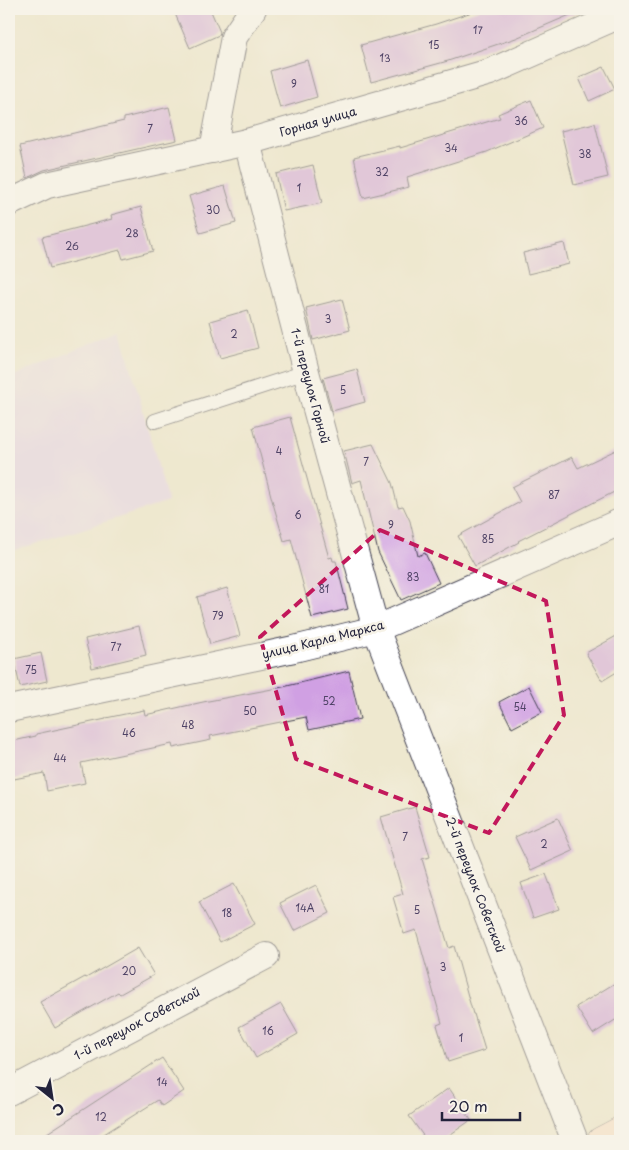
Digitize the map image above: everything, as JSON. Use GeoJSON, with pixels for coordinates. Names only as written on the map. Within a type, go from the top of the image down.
{"type":"FeatureCollection","features":[{"type":"Feature","properties":{"kind":"street"},"geometry":{"type":"LineString","coordinates":[[213,150],[234,37],[254,9]]}},
{"type":"Feature","properties":{"kind":"street","name":"Горная улица"},"geometry":{"type":"LineString","coordinates":[[9,203],[47,185],[247,142],[490,72],[620,15]]}},
{"type":"Feature","properties":{"kind":"street","name":"1-й переулок Горной"},"geometry":{"type":"LineString","coordinates":[[247,142],[306,372],[376,629]]}},
{"type":"Feature","properties":{"kind":"street","name":"улица Карла Маркса"},"geometry":{"type":"LineString","coordinates":[[9,709],[294,649],[376,629],[620,522]]}},
{"type":"Feature","properties":{"kind":"street","name":"2-й переулок Советской"},"geometry":{"type":"LineString","coordinates":[[376,629],[575,1141]]}},
{"type":"Feature","properties":{"kind":"street","name":"1-й переулок Советской"},"geometry":{"type":"LineString","coordinates":[[9,1092],[266,956]]}},
{"type":"Feature","properties":{"kind":"street"},"geometry":{"type":"LineString","coordinates":[[601,1141],[620,1131]]}},
{"type":"Feature","properties":{"kind":"lane"},"geometry":{"type":"LineString","coordinates":[[155,421],[306,372]]}},
{"type":"Feature","properties":{"kind":"highlighted area"},"geometry":{"type":"Polygon","coordinates":[[[380,530],[546,601],[564,715],[489,833],[296,759],[260,637],[380,530]]]}},
{"type":"Feature","properties":{"kind":"shaded area"},"geometry":{"type":"Polygon","coordinates":[[[121,331],[168,502],[9,552],[9,378],[121,331]]]}},
{"type":"Feature","properties":{"kind":"building"},"geometry":{"type":"Polygon","coordinates":[[[173,9],[210,9],[220,32],[219,35],[190,48],[173,9]]]}},
{"type":"Feature","properties":{"kind":"building"},"geometry":{"type":"Polygon","coordinates":[[[481,9],[584,9],[516,38],[448,61],[371,82],[361,45],[481,9]]]}},
{"type":"Feature","properties":{"kind":"building"},"geometry":{"type":"Polygon","coordinates":[[[307,60],[317,97],[280,108],[270,71],[307,60]]]}},
{"type":"Feature","properties":{"kind":"building"},"geometry":{"type":"Polygon","coordinates":[[[604,67],[615,89],[589,101],[579,78],[604,67]]]}},
{"type":"Feature","properties":{"kind":"building"},"geometry":{"type":"Polygon","coordinates":[[[531,100],[543,128],[487,152],[407,177],[409,187],[363,198],[354,157],[400,146],[400,148],[500,118],[498,114],[531,100]]]}},
{"type":"Feature","properties":{"kind":"building"},"geometry":{"type":"Polygon","coordinates":[[[169,107],[177,140],[44,170],[27,178],[20,146],[124,121],[124,118],[169,107]]]}},
{"type":"Feature","properties":{"kind":"building"},"geometry":{"type":"Polygon","coordinates":[[[595,123],[608,177],[574,185],[561,131],[595,123]]]}},
{"type":"Feature","properties":{"kind":"building"},"geometry":{"type":"Polygon","coordinates":[[[313,165],[322,203],[284,211],[276,174],[313,165]]]}},
{"type":"Feature","properties":{"kind":"building"},"geometry":{"type":"Polygon","coordinates":[[[225,186],[236,223],[200,233],[189,196],[225,186]]]}},
{"type":"Feature","properties":{"kind":"building"},"geometry":{"type":"Polygon","coordinates":[[[141,207],[153,251],[123,259],[120,250],[50,268],[42,237],[112,219],[111,215],[141,207]]]}},
{"type":"Feature","properties":{"kind":"building"},"geometry":{"type":"Polygon","coordinates":[[[564,243],[569,264],[528,274],[523,253],[564,243]]]}},
{"type":"Feature","properties":{"kind":"building"},"geometry":{"type":"Polygon","coordinates":[[[342,299],[350,330],[313,340],[306,308],[342,299]]]}},
{"type":"Feature","properties":{"kind":"building"},"geometry":{"type":"Polygon","coordinates":[[[248,310],[258,348],[220,358],[210,321],[248,310]]]}},
{"type":"Feature","properties":{"kind":"building"},"geometry":{"type":"Polygon","coordinates":[[[357,369],[365,402],[332,411],[323,378],[357,369]]]}},
{"type":"Feature","properties":{"kind":"building"},"geometry":{"type":"Polygon","coordinates":[[[290,417],[329,558],[332,557],[333,561],[336,561],[348,609],[312,618],[291,539],[284,541],[253,427],[290,417]]]}},
{"type":"Feature","properties":{"kind":"building"},"geometry":{"type":"Polygon","coordinates":[[[373,444],[392,483],[398,507],[403,506],[410,521],[418,556],[425,553],[439,583],[401,600],[378,552],[361,480],[352,483],[344,451],[373,444]]]}},
{"type":"Feature","properties":{"kind":"building"},"geometry":{"type":"Polygon","coordinates":[[[620,448],[620,489],[518,541],[475,566],[458,536],[520,502],[512,487],[572,457],[578,468],[620,448]]]}},
{"type":"Feature","properties":{"kind":"building"},"geometry":{"type":"Polygon","coordinates":[[[227,588],[240,636],[210,644],[197,597],[227,588]]]}},
{"type":"Feature","properties":{"kind":"building"},"geometry":{"type":"Polygon","coordinates":[[[139,626],[146,655],[92,668],[85,639],[139,626]]]}},
{"type":"Feature","properties":{"kind":"building"},"geometry":{"type":"Polygon","coordinates":[[[620,634],[620,670],[602,681],[586,653],[620,634]]]}},
{"type":"Feature","properties":{"kind":"building"},"geometry":{"type":"Polygon","coordinates":[[[41,653],[47,681],[20,687],[14,659],[41,653]]]}},
{"type":"Feature","properties":{"kind":"building"},"geometry":{"type":"Polygon","coordinates":[[[349,671],[360,719],[309,730],[306,717],[210,736],[211,740],[173,748],[172,744],[81,763],[85,783],[47,791],[44,773],[9,780],[9,742],[36,736],[36,734],[144,710],[145,715],[283,687],[349,671]]]}},
{"type":"Feature","properties":{"kind":"building"},"geometry":{"type":"Polygon","coordinates":[[[529,686],[542,712],[512,728],[499,702],[529,686]]]}},
{"type":"Feature","properties":{"kind":"building"},"geometry":{"type":"Polygon","coordinates":[[[415,807],[430,857],[422,859],[449,948],[454,946],[485,1050],[448,1062],[437,1025],[442,1023],[416,930],[404,934],[393,897],[403,894],[381,817],[415,807]]]}},
{"type":"Feature","properties":{"kind":"building"},"geometry":{"type":"Polygon","coordinates":[[[558,818],[573,851],[531,870],[515,837],[558,818]]]}},
{"type":"Feature","properties":{"kind":"building"},"geometry":{"type":"Polygon","coordinates":[[[546,874],[559,909],[533,918],[521,883],[546,874]]]}},
{"type":"Feature","properties":{"kind":"building"},"geometry":{"type":"Polygon","coordinates":[[[234,884],[255,924],[220,942],[199,902],[234,884]]]}},
{"type":"Feature","properties":{"kind":"building"},"geometry":{"type":"Polygon","coordinates":[[[316,885],[330,913],[294,931],[280,903],[316,885]]]}},
{"type":"Feature","properties":{"kind":"building"},"geometry":{"type":"Polygon","coordinates":[[[138,948],[154,975],[120,994],[118,992],[55,1028],[40,1002],[138,948]]]}},
{"type":"Feature","properties":{"kind":"building"},"geometry":{"type":"Polygon","coordinates":[[[620,980],[620,1017],[593,1034],[576,1007],[620,980]]]}},
{"type":"Feature","properties":{"kind":"building"},"geometry":{"type":"Polygon","coordinates":[[[281,1004],[298,1034],[256,1058],[239,1027],[281,1004]]]}},
{"type":"Feature","properties":{"kind":"building"},"geometry":{"type":"Polygon","coordinates":[[[162,1058],[184,1091],[162,1106],[158,1100],[93,1141],[35,1141],[162,1058]]]}},
{"type":"Feature","properties":{"kind":"building"},"geometry":{"type":"Polygon","coordinates":[[[449,1088],[471,1120],[441,1141],[427,1141],[409,1116],[449,1088]]]}}]}
